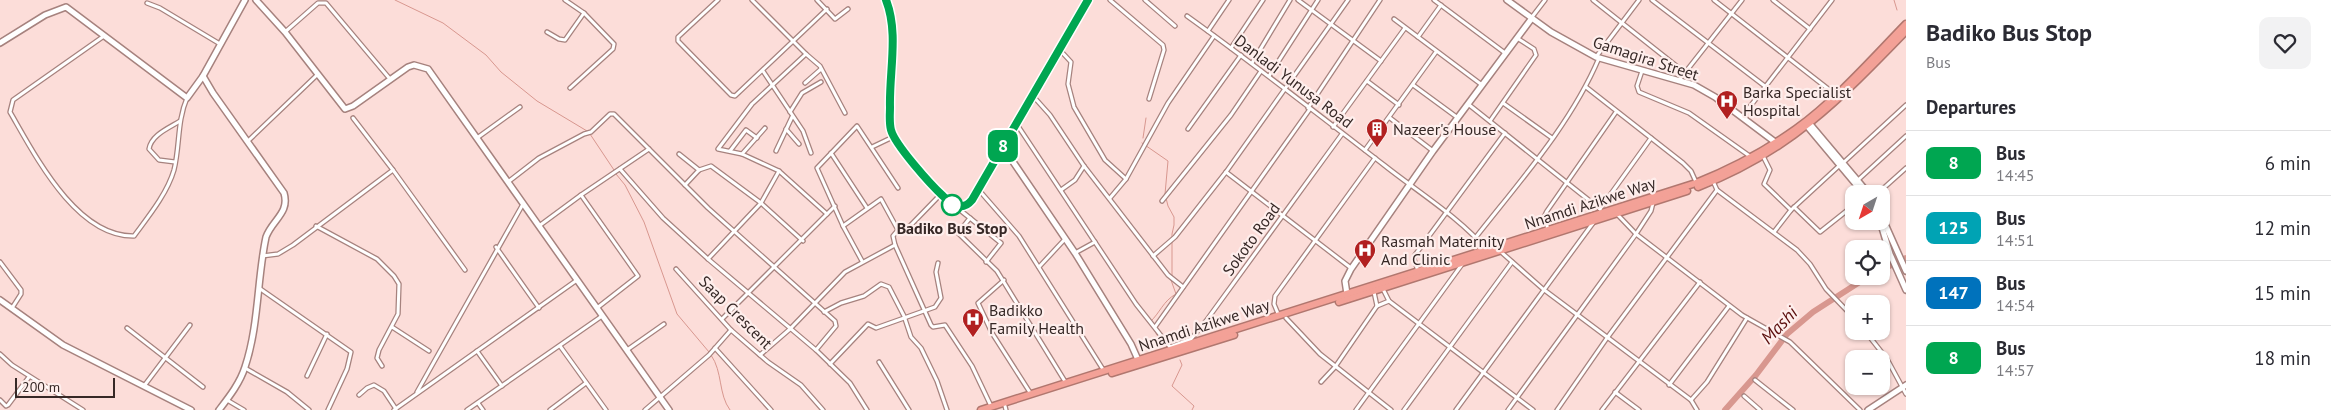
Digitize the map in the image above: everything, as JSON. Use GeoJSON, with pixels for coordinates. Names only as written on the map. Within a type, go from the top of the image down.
{"type":"FeatureCollection","features":[{"type":"Feature","properties":{"kind":"highway","name":"Nnamdi Azikwe Way"},"geometry":{"type":"LineString","coordinates":[[981,410],[1006,408],[1487,250],[1548,231],[1616,214],[1696,184],[1751,157],[1810,118],[1836,95],[1906,24]]}},
{"type":"Feature","properties":{"kind":"highway","name":"Nnamdi Azikwe Way"},"geometry":{"type":"LineString","coordinates":[[1282,317],[1348,294],[1383,288],[1463,263],[1644,203],[1653,203],[1712,182],[1763,156],[1809,125],[1841,97],[1906,31]]}},
{"type":"Feature","properties":{"kind":"highway","name":"Nnamdi Azikwe Way"},"geometry":{"type":"LineString","coordinates":[[993,408],[1104,371],[1139,363]]}},
{"type":"Feature","properties":{"kind":"street"},"geometry":{"type":"LineString","coordinates":[[104,35],[13,100],[10,112],[69,203],[107,230],[124,236],[134,236],[146,220],[169,181],[175,162],[180,121],[187,98],[203,76],[245,0]]}},
{"type":"Feature","properties":{"kind":"street"},"geometry":{"type":"LineString","coordinates":[[256,0],[284,32],[342,106],[349,109],[414,65],[428,69],[669,410]]}},
{"type":"Feature","properties":{"kind":"street"},"geometry":{"type":"LineString","coordinates":[[565,0],[584,12],[614,44],[613,48],[570,88]]}},
{"type":"Feature","properties":{"kind":"street"},"geometry":{"type":"LineString","coordinates":[[718,0],[680,34],[678,41],[732,95],[738,94],[826,9]]}},
{"type":"Feature","properties":{"kind":"street"},"geometry":{"type":"LineString","coordinates":[[752,0],[793,42],[813,58],[845,113]]}},
{"type":"Feature","properties":{"kind":"street"},"geometry":{"type":"LineString","coordinates":[[817,0],[837,19],[848,9]]}},
{"type":"Feature","properties":{"kind":"street"},"geometry":{"type":"LineString","coordinates":[[886,0],[892,18],[890,130],[941,194],[1001,243],[986,262]]}},
{"type":"Feature","properties":{"kind":"street"},"geometry":{"type":"LineString","coordinates":[[952,204],[959,207],[966,206],[978,189],[1088,0]]}},
{"type":"Feature","properties":{"kind":"street"},"geometry":{"type":"LineString","coordinates":[[1110,0],[1163,45],[1164,50],[1149,99]]}},
{"type":"Feature","properties":{"kind":"street"},"geometry":{"type":"LineString","coordinates":[[1145,0],[1175,26]]}},
{"type":"Feature","properties":{"kind":"street"},"geometry":{"type":"LineString","coordinates":[[1208,31],[1229,0]]}},
{"type":"Feature","properties":{"kind":"street"},"geometry":{"type":"LineString","coordinates":[[1231,48],[1263,0]]}},
{"type":"Feature","properties":{"kind":"street"},"geometry":{"type":"LineString","coordinates":[[1252,63],[1290,0]]}},
{"type":"Feature","properties":{"kind":"street"},"geometry":{"type":"LineString","coordinates":[[1298,0],[1381,61]]}},
{"type":"Feature","properties":{"kind":"street"},"geometry":{"type":"LineString","coordinates":[[1269,76],[1318,0]]}},
{"type":"Feature","properties":{"kind":"street"},"geometry":{"type":"LineString","coordinates":[[1153,256],[1175,237],[1226,172],[1348,0]]}},
{"type":"Feature","properties":{"kind":"street"},"geometry":{"type":"LineString","coordinates":[[1434,0],[1505,53]]}},
{"type":"Feature","properties":{"kind":"street","name":"Gamagira Street"},"geometry":{"type":"LineString","coordinates":[[1507,0],[1566,41],[1598,57],[1680,79],[1716,97],[1775,142]]}},
{"type":"Feature","properties":{"kind":"street"},"geometry":{"type":"LineString","coordinates":[[1348,294],[1345,281],[1351,269],[1433,152],[1545,0]]}},
{"type":"Feature","properties":{"kind":"street"},"geometry":{"type":"LineString","coordinates":[[1593,0],[1684,72]]}},
{"type":"Feature","properties":{"kind":"street"},"geometry":{"type":"LineString","coordinates":[[1476,237],[1552,138],[1586,87],[1598,57],[1638,0]]}},
{"type":"Feature","properties":{"kind":"street"},"geometry":{"type":"LineString","coordinates":[[1652,0],[1766,86]]}},
{"type":"Feature","properties":{"kind":"street"},"geometry":{"type":"LineString","coordinates":[[1714,0],[1836,95]]}},
{"type":"Feature","properties":{"kind":"street"},"geometry":{"type":"LineString","coordinates":[[1680,79],[1742,0]]}},
{"type":"Feature","properties":{"kind":"street"},"geometry":{"type":"LineString","coordinates":[[1773,0],[1810,29]]}},
{"type":"Feature","properties":{"kind":"street"},"geometry":{"type":"LineString","coordinates":[[1742,117],[1832,0]]}},
{"type":"Feature","properties":{"kind":"street"},"geometry":{"type":"LineString","coordinates":[[1016,123],[1136,304],[1155,328],[1309,108],[1354,41],[1378,1]]}},
{"type":"Feature","properties":{"kind":"street"},"geometry":{"type":"LineString","coordinates":[[284,32],[318,3],[326,3],[390,80]]}},
{"type":"Feature","properties":{"kind":"street"},"geometry":{"type":"LineString","coordinates":[[147,4],[160,8],[220,44]]}},
{"type":"Feature","properties":{"kind":"street"},"geometry":{"type":"LineString","coordinates":[[1418,37],[1440,5]]}},
{"type":"Feature","properties":{"kind":"street"},"geometry":{"type":"LineString","coordinates":[[0,43],[45,15],[66,7],[187,98]]}},
{"type":"Feature","properties":{"kind":"street"},"geometry":{"type":"LineString","coordinates":[[547,32],[559,39],[565,40],[584,12]]}},
{"type":"Feature","properties":{"kind":"street","name":"Danladi Yunusa Road"},"geometry":{"type":"LineString","coordinates":[[1187,16],[1252,63],[1342,134],[1366,150],[1476,237],[1487,250]]}},
{"type":"Feature","properties":{"kind":"street"},"geometry":{"type":"LineString","coordinates":[[1394,19],[1482,85]]}},
{"type":"Feature","properties":{"kind":"street"},"geometry":{"type":"LineString","coordinates":[[1333,126],[1405,28]]}},
{"type":"Feature","properties":{"kind":"street"},"geometry":{"type":"LineString","coordinates":[[1110,198],[1126,179],[1168,103],[1214,36]]}},
{"type":"Feature","properties":{"kind":"street"},"geometry":{"type":"LineString","coordinates":[[1490,121],[1536,55],[1534,49],[1516,38]]}},
{"type":"Feature","properties":{"kind":"street"},"geometry":{"type":"LineString","coordinates":[[1059,49],[1070,62],[1068,84],[1074,107],[1105,160],[1126,179]]}},
{"type":"Feature","properties":{"kind":"street"},"geometry":{"type":"LineString","coordinates":[[1366,150],[1436,52]]}},
{"type":"Feature","properties":{"kind":"street"},"geometry":{"type":"LineString","coordinates":[[806,54],[752,104],[718,149],[742,154],[779,171],[827,214]]}},
{"type":"Feature","properties":{"kind":"street"},"geometry":{"type":"LineString","coordinates":[[1188,129],[1240,54]]}},
{"type":"Feature","properties":{"kind":"street"},"geometry":{"type":"LineString","coordinates":[[805,83],[820,69]]}},
{"type":"Feature","properties":{"kind":"street"},"geometry":{"type":"LineString","coordinates":[[1642,70],[1637,86],[1639,92],[1689,113],[1751,157]]}},
{"type":"Feature","properties":{"kind":"street"},"geometry":{"type":"LineString","coordinates":[[763,71],[803,132],[811,153]]}},
{"type":"Feature","properties":{"kind":"street"},"geometry":{"type":"LineString","coordinates":[[1162,201],[1231,115],[1261,71]]}},
{"type":"Feature","properties":{"kind":"street"},"geometry":{"type":"LineString","coordinates":[[248,141],[317,75]]}},
{"type":"Feature","properties":{"kind":"street"},"geometry":{"type":"LineString","coordinates":[[203,76],[286,198],[282,215],[269,230],[262,256],[259,288],[245,368],[227,400],[219,410]]}},
{"type":"Feature","properties":{"kind":"street"},"geometry":{"type":"LineString","coordinates":[[1367,81],[1399,105]]}},
{"type":"Feature","properties":{"kind":"street"},"geometry":{"type":"LineString","coordinates":[[790,112],[802,93],[821,82]]}},
{"type":"Feature","properties":{"kind":"street"},"geometry":{"type":"LineString","coordinates":[[1413,85],[1458,118]]}},
{"type":"Feature","properties":{"kind":"street"},"geometry":{"type":"LineString","coordinates":[[1586,87],[1683,163],[1691,171],[1696,184]]}},
{"type":"Feature","properties":{"kind":"street"},"geometry":{"type":"LineString","coordinates":[[1033,96],[1050,115],[1084,166],[1170,278],[1183,287]]}},
{"type":"Feature","properties":{"kind":"street"},"geometry":{"type":"LineString","coordinates":[[1503,102],[1552,138]]}},
{"type":"Feature","properties":{"kind":"street"},"geometry":{"type":"LineString","coordinates":[[1468,104],[1600,209]]}},
{"type":"Feature","properties":{"kind":"street"},"geometry":{"type":"LineString","coordinates":[[1774,232],[1793,208],[1906,105]]}},
{"type":"Feature","properties":{"kind":"street"},"geometry":{"type":"LineString","coordinates":[[476,138],[520,107]]}},
{"type":"Feature","properties":{"kind":"street"},"geometry":{"type":"LineString","coordinates":[[1548,231],[1545,215],[1547,211],[1616,112]]}},
{"type":"Feature","properties":{"kind":"street"},"geometry":{"type":"LineString","coordinates":[[508,182],[539,158],[591,132],[612,113],[685,185],[836,324],[816,350]]}},
{"type":"Feature","properties":{"kind":"street"},"geometry":{"type":"LineString","coordinates":[[776,151],[792,117]]}},
{"type":"Feature","properties":{"kind":"street"},"geometry":{"type":"LineString","coordinates":[[353,118],[465,270]]}},
{"type":"Feature","properties":{"kind":"street"},"geometry":{"type":"LineString","coordinates":[[1390,118],[1433,152]]}},
{"type":"Feature","properties":{"kind":"street"},"geometry":{"type":"LineString","coordinates":[[175,162],[159,160],[149,149],[150,143],[156,136],[180,121]]}},
{"type":"Feature","properties":{"kind":"street"},"geometry":{"type":"LineString","coordinates":[[1809,125],[1862,185]]}},
{"type":"Feature","properties":{"kind":"street"},"geometry":{"type":"LineString","coordinates":[[862,261],[843,226],[816,168],[856,126],[859,127],[898,188]]}},
{"type":"Feature","properties":{"kind":"street"},"geometry":{"type":"LineString","coordinates":[[742,154],[765,128]]}},
{"type":"Feature","properties":{"kind":"street"},"geometry":{"type":"LineString","coordinates":[[786,128],[799,144]]}},
{"type":"Feature","properties":{"kind":"street"},"geometry":{"type":"LineString","coordinates":[[730,152],[746,130],[757,138]]}},
{"type":"Feature","properties":{"kind":"street"},"geometry":{"type":"LineString","coordinates":[[1418,272],[1414,259],[1415,255],[1506,133]]}},
{"type":"Feature","properties":{"kind":"street","name":"Sokoto Road"},"geometry":{"type":"LineString","coordinates":[[1155,328],[1170,348],[1190,339],[1282,218],[1342,134]]}},
{"type":"Feature","properties":{"kind":"street"},"geometry":{"type":"LineString","coordinates":[[1858,180],[1906,136]]}},
{"type":"Feature","properties":{"kind":"street"},"geometry":{"type":"LineString","coordinates":[[872,147],[894,137]]}},
{"type":"Feature","properties":{"kind":"street"},"geometry":{"type":"LineString","coordinates":[[1456,410],[1595,219],[1600,209],[1651,138]]}},
{"type":"Feature","properties":{"kind":"street"},"geometry":{"type":"LineString","coordinates":[[1003,147],[1075,253],[1131,344],[1139,363]]}},
{"type":"Feature","properties":{"kind":"street"},"geometry":{"type":"LineString","coordinates":[[539,226],[649,149]]}},
{"type":"Feature","properties":{"kind":"street"},"geometry":{"type":"LineString","coordinates":[[831,153],[867,208]]}},
{"type":"Feature","properties":{"kind":"street"},"geometry":{"type":"LineString","coordinates":[[679,154],[698,170]]}},
{"type":"Feature","properties":{"kind":"street"},"geometry":{"type":"LineString","coordinates":[[1763,156],[1770,170],[1764,184],[1820,232],[1845,212]]}},
{"type":"Feature","properties":{"kind":"street"},"geometry":{"type":"LineString","coordinates":[[1375,158],[1316,242],[1275,296],[1274,304],[1282,317],[1307,342],[1335,367],[1392,410]]}},
{"type":"Feature","properties":{"kind":"street"},"geometry":{"type":"LineString","coordinates":[[1842,163],[1858,185]]}},
{"type":"Feature","properties":{"kind":"street"},"geometry":{"type":"LineString","coordinates":[[685,185],[698,170],[710,166],[761,204],[803,241]]}},
{"type":"Feature","properties":{"kind":"street"},"geometry":{"type":"LineString","coordinates":[[1061,190],[1075,180],[1084,166]]}},
{"type":"Feature","properties":{"kind":"street"},"geometry":{"type":"LineString","coordinates":[[1887,185],[1906,168]]}},
{"type":"Feature","properties":{"kind":"street"},"geometry":{"type":"LineString","coordinates":[[262,256],[278,254],[392,170]]}},
{"type":"Feature","properties":{"kind":"street"},"geometry":{"type":"LineString","coordinates":[[617,171],[708,259],[816,350],[850,384],[867,410]]}},
{"type":"Feature","properties":{"kind":"street"},"geometry":{"type":"LineString","coordinates":[[708,259],[761,204],[779,171]]}},
{"type":"Feature","properties":{"kind":"street"},"geometry":{"type":"LineString","coordinates":[[1226,172],[1282,218],[1351,269]]}},
{"type":"Feature","properties":{"kind":"street"},"geometry":{"type":"LineString","coordinates":[[1712,182],[1717,190],[1774,232],[1804,257],[1826,289],[1845,309]]}},
{"type":"Feature","properties":{"kind":"street"},"geometry":{"type":"LineString","coordinates":[[978,189],[1014,230],[1104,371]]}},
{"type":"Feature","properties":{"kind":"street"},"geometry":{"type":"LineString","coordinates":[[1557,410],[1607,338],[1717,190]]}},
{"type":"Feature","properties":{"kind":"street"},"geometry":{"type":"LineString","coordinates":[[941,194],[908,228],[898,230],[893,236],[895,245],[931,327],[944,325],[972,366],[993,408]]}},
{"type":"Feature","properties":{"kind":"street"},"geometry":{"type":"LineString","coordinates":[[582,195],[638,276],[597,308]]}},
{"type":"Feature","properties":{"kind":"street"},"geometry":{"type":"LineString","coordinates":[[843,226],[881,199],[898,230]]}},
{"type":"Feature","properties":{"kind":"street"},"geometry":{"type":"LineString","coordinates":[[1508,410],[1636,234],[1651,210],[1653,203]]}},
{"type":"Feature","properties":{"kind":"street"},"geometry":{"type":"LineString","coordinates":[[415,395],[496,248],[523,204]]}},
{"type":"Feature","properties":{"kind":"street"},"geometry":{"type":"LineString","coordinates":[[722,319],[803,241],[835,206]]}},
{"type":"Feature","properties":{"kind":"street"},"geometry":{"type":"LineString","coordinates":[[1616,214],[1636,234],[1729,306],[1786,339],[1860,410]]}},
{"type":"Feature","properties":{"kind":"street"},"geometry":{"type":"LineString","coordinates":[[970,218],[958,233],[1004,280],[1066,383]]}},
{"type":"Feature","properties":{"kind":"street"},"geometry":{"type":"LineString","coordinates":[[316,226],[377,259],[394,276],[399,284],[398,314],[378,350],[378,358],[382,366]]}},
{"type":"Feature","properties":{"kind":"street"},"geometry":{"type":"LineString","coordinates":[[1883,230],[1890,254],[1906,290]]}},
{"type":"Feature","properties":{"kind":"street"},"geometry":{"type":"LineString","coordinates":[[1888,230],[1906,270]]}},
{"type":"Feature","properties":{"kind":"street"},"geometry":{"type":"LineString","coordinates":[[1039,267],[1066,239]]}},
{"type":"Feature","properties":{"kind":"street"},"geometry":{"type":"LineString","coordinates":[[1075,253],[1095,242]]}},
{"type":"Feature","properties":{"kind":"street"},"geometry":{"type":"LineString","coordinates":[[760,355],[790,329],[845,272],[862,261],[895,245]]}},
{"type":"Feature","properties":{"kind":"street"},"geometry":{"type":"LineString","coordinates":[[496,248],[539,308]]}},
{"type":"Feature","properties":{"kind":"street"},"geometry":{"type":"LineString","coordinates":[[1500,251],[1543,289],[1691,400],[1697,410]]}},
{"type":"Feature","properties":{"kind":"street"},"geometry":{"type":"LineString","coordinates":[[0,262],[21,290],[21,294],[11,309]]}},
{"type":"Feature","properties":{"kind":"street"},"geometry":{"type":"LineString","coordinates":[[1404,410],[1512,262]]}},
{"type":"Feature","properties":{"kind":"street"},"geometry":{"type":"LineString","coordinates":[[830,364],[868,324],[876,328],[904,316],[935,307],[941,298],[936,272],[938,263]]}},
{"type":"Feature","properties":{"kind":"street"},"geometry":{"type":"LineString","coordinates":[[1356,410],[1418,322],[1463,263]]}},
{"type":"Feature","properties":{"kind":"street","name":"Saap Crescent"},"geometry":{"type":"LineString","coordinates":[[676,269],[731,330],[760,355],[801,385],[823,410]]}},
{"type":"Feature","properties":{"kind":"street"},"geometry":{"type":"LineString","coordinates":[[359,395],[374,385],[384,392],[395,409],[578,280]]}},
{"type":"Feature","properties":{"kind":"street"},"geometry":{"type":"LineString","coordinates":[[1004,280],[978,303],[992,333],[1031,394]]}},
{"type":"Feature","properties":{"kind":"street"},"geometry":{"type":"LineString","coordinates":[[1602,410],[1700,282]]}},
{"type":"Feature","properties":{"kind":"street"},"geometry":{"type":"LineString","coordinates":[[824,312],[841,303],[864,296],[881,284],[889,287],[904,316],[907,330],[921,348],[947,410]]}},
{"type":"Feature","properties":{"kind":"street"},"geometry":{"type":"LineString","coordinates":[[259,288],[350,350],[352,355],[328,410]]}},
{"type":"Feature","properties":{"kind":"street"},"geometry":{"type":"LineString","coordinates":[[1383,288],[1389,300],[1533,410]]}},
{"type":"Feature","properties":{"kind":"street"},"geometry":{"type":"LineString","coordinates":[[1372,289],[1377,306]]}},
{"type":"Feature","properties":{"kind":"street"},"geometry":{"type":"LineString","coordinates":[[0,300],[63,344],[191,410]]}},
{"type":"Feature","properties":{"kind":"street"},"geometry":{"type":"LineString","coordinates":[[1321,382],[1335,367],[1377,306],[1389,300]]}},
{"type":"Feature","properties":{"kind":"street"},"geometry":{"type":"LineString","coordinates":[[1669,384],[1729,306]]}},
{"type":"Feature","properties":{"kind":"street"},"geometry":{"type":"LineString","coordinates":[[467,410],[602,316]]}},
{"type":"Feature","properties":{"kind":"street"},"geometry":{"type":"LineString","coordinates":[[1691,400],[1707,382],[1747,318]]}},
{"type":"Feature","properties":{"kind":"street"},"geometry":{"type":"LineString","coordinates":[[627,350],[664,324]]}},
{"type":"Feature","properties":{"kind":"street"},"geometry":{"type":"LineString","coordinates":[[144,386],[190,325]]}},
{"type":"Feature","properties":{"kind":"street"},"geometry":{"type":"LineString","coordinates":[[392,327],[429,351]]}},
{"type":"Feature","properties":{"kind":"street"},"geometry":{"type":"LineString","coordinates":[[127,328],[203,387]]}},
{"type":"Feature","properties":{"kind":"street"},"geometry":{"type":"LineString","coordinates":[[645,410],[712,352],[731,330]]}},
{"type":"Feature","properties":{"kind":"street"},"geometry":{"type":"LineString","coordinates":[[306,376],[327,334]]}},
{"type":"Feature","properties":{"kind":"street"},"geometry":{"type":"LineString","coordinates":[[1872,340],[1904,386],[1906,394]]}},
{"type":"Feature","properties":{"kind":"street"},"geometry":{"type":"LineString","coordinates":[[560,346],[606,410]]}},
{"type":"Feature","properties":{"kind":"street"},"geometry":{"type":"LineString","coordinates":[[477,351],[502,386]]}},
{"type":"Feature","properties":{"kind":"street"},"geometry":{"type":"LineString","coordinates":[[712,352],[771,410]]}},
{"type":"Feature","properties":{"kind":"street"},"geometry":{"type":"LineString","coordinates":[[0,354],[29,377],[83,410]]}},
{"type":"Feature","properties":{"kind":"street"},"geometry":{"type":"LineString","coordinates":[[879,362],[909,410]]}},
{"type":"Feature","properties":{"kind":"street"},"geometry":{"type":"LineString","coordinates":[[245,368],[271,382],[307,409]]}},
{"type":"Feature","properties":{"kind":"street"},"geometry":{"type":"LineString","coordinates":[[0,400],[6,406],[8,405],[29,377]]}},
{"type":"Feature","properties":{"kind":"street"},"geometry":{"type":"LineString","coordinates":[[1755,380],[1793,410]]}},
{"type":"Feature","properties":{"kind":"street"},"geometry":{"type":"LineString","coordinates":[[550,410],[586,383]]}},
{"type":"Feature","properties":{"kind":"street"},"geometry":{"type":"LineString","coordinates":[[1868,410],[1904,386]]}},
{"type":"Feature","properties":{"kind":"street"},"geometry":{"type":"LineString","coordinates":[[1615,392],[1639,410]]}},
{"type":"Feature","properties":{"kind":"street"},"geometry":{"type":"LineString","coordinates":[[1744,396],[1760,410]]}},
{"type":"Feature","properties":{"kind":"street"},"geometry":{"type":"LineString","coordinates":[[227,400],[244,410]]}},
{"type":"Feature","properties":{"kind":"street"},"geometry":{"type":"LineString","coordinates":[[478,402],[483,410]]}},
{"type":"Feature","properties":{"kind":"street"},"geometry":{"type":"LineString","coordinates":[[72,410],[75,404]]}},
{"type":"Feature","properties":{"kind":"waterway"},"geometry":{"type":"LineString","coordinates":[[395,0],[443,23],[486,55],[501,72],[537,101],[587,131]]}},
{"type":"Feature","properties":{"kind":"waterway"},"geometry":{"type":"LineString","coordinates":[[1894,0],[1897,10]]}},
{"type":"Feature","properties":{"kind":"waterway"},"geometry":{"type":"LineString","coordinates":[[1143,138],[1146,118]]}},
{"type":"Feature","properties":{"kind":"waterway"},"geometry":{"type":"LineString","coordinates":[[590,134],[614,170]]}},
{"type":"Feature","properties":{"kind":"waterway"},"geometry":{"type":"LineString","coordinates":[[1142,143],[1168,161],[1165,194],[1168,206],[1174,217],[1172,276]]}},
{"type":"Feature","properties":{"kind":"waterway"},"geometry":{"type":"LineString","coordinates":[[616,174],[625,185],[644,222],[677,314],[709,352]]}},
{"type":"Feature","properties":{"kind":"waterway","name":"Mashi"},"geometry":{"type":"LineString","coordinates":[[1890,266],[1906,258]]}},
{"type":"Feature","properties":{"kind":"waterway"},"geometry":{"type":"LineString","coordinates":[[1150,322],[1168,300],[1176,294],[1171,280]]}},
{"type":"Feature","properties":{"kind":"waterway","name":"Mashi"},"geometry":{"type":"LineString","coordinates":[[1725,410],[1756,375],[1787,334],[1813,312],[1855,285]]}},
{"type":"Feature","properties":{"kind":"waterway"},"geometry":{"type":"LineString","coordinates":[[1153,328],[1160,340],[1171,340]]}},
{"type":"Feature","properties":{"kind":"waterway"},"geometry":{"type":"LineString","coordinates":[[711,355],[715,362],[726,404],[730,410]]}},
{"type":"Feature","properties":{"kind":"waterway"},"geometry":{"type":"LineString","coordinates":[[1180,360],[1182,365],[1172,386],[1194,406],[1192,410]]}},
{"type":"Feature","properties":{"kind":"bus line","name":"8"},"geometry":{"type":"LineString","coordinates":[[886,0],[892,18],[890,130],[902,148],[941,194],[952,204],[963,207],[972,200],[1088,0]]}},
{"type":"Feature","properties":{"kind":"place","name":"Barka Specialist Hospital"},"geometry":{"type":"Point","coordinates":[1727,120]}},
{"type":"Feature","properties":{"kind":"place","name":"Nazeer's House"},"geometry":{"type":"Point","coordinates":[1377,148]}},
{"type":"Feature","properties":{"kind":"place","name":"Badiko Bus Stop"},"geometry":{"type":"Point","coordinates":[952,205]}},
{"type":"Feature","properties":{"kind":"place","name":"Rasmah Maternity And Clinic"},"geometry":{"type":"Point","coordinates":[1365,269]}},
{"type":"Feature","properties":{"kind":"place","name":"Badikko Family Health"},"geometry":{"type":"Point","coordinates":[973,338]}}]}
